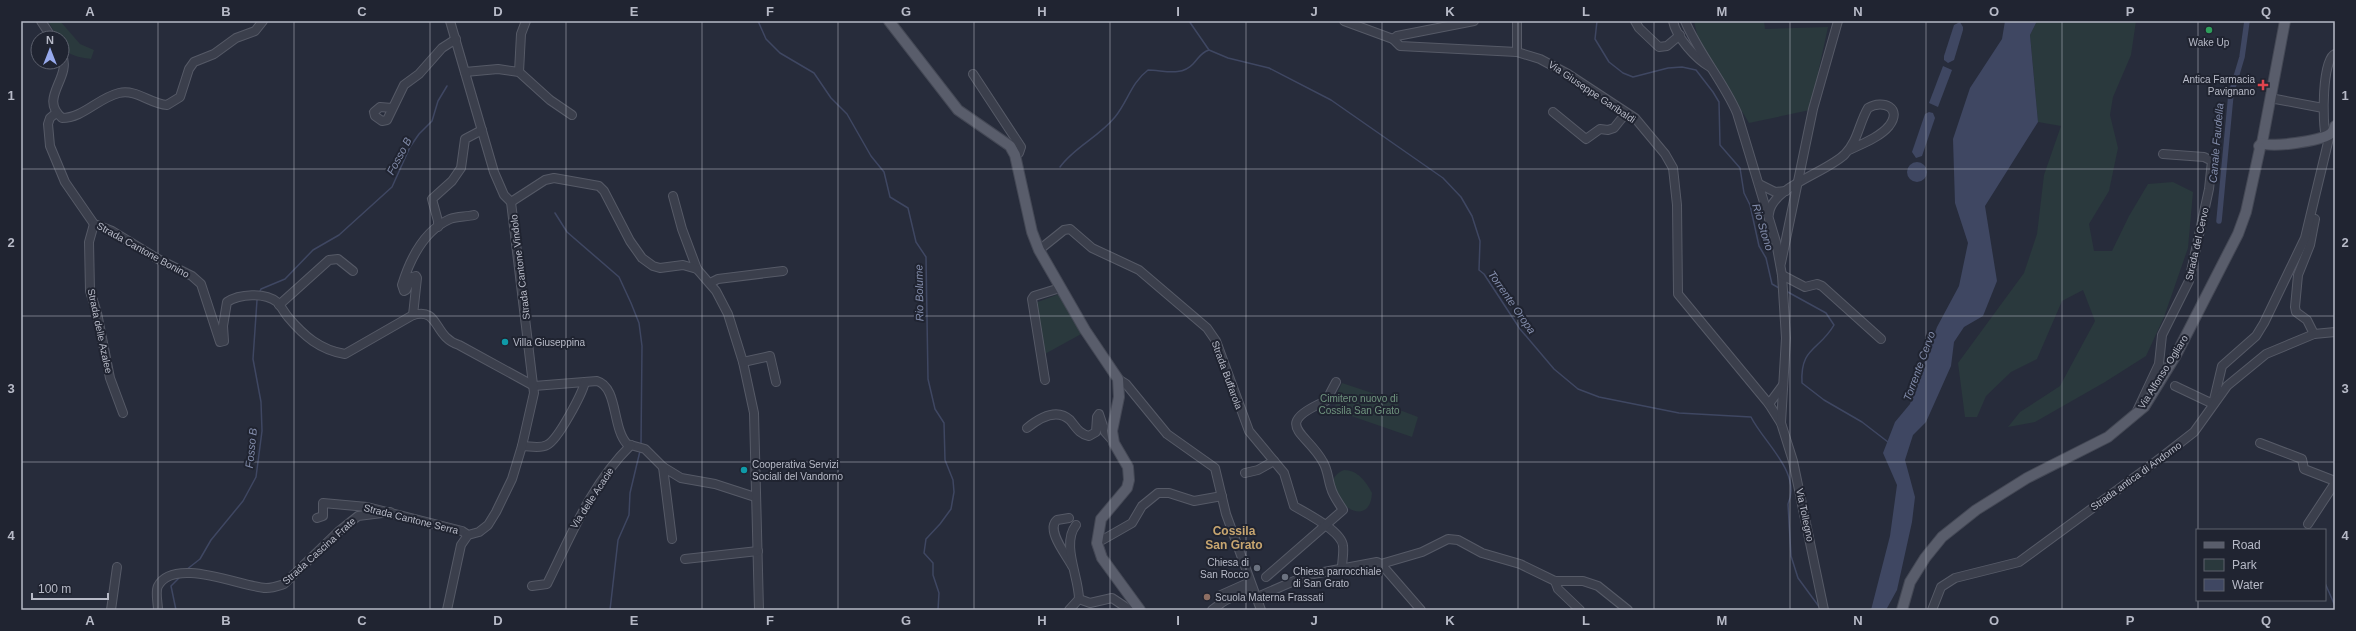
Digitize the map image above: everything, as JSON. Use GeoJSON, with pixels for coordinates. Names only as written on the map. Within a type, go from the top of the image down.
{"type":"FeatureCollection","features":[{"type":"Feature","properties":{"kind":"main road"},"geometry":{"type":"LineString","coordinates":[[889,21],[958,110],[1001,138],[1010,146],[1015,155],[1032,232],[1039,250],[1085,330],[1118,379],[1120,397],[1112,432],[1114,442],[1128,467],[1129,480],[1127,488],[1101,519],[1097,543],[1102,558],[1140,610]]}},
{"type":"Feature","properties":{"kind":"main road","name":"Via Alfonso Ogliaro"},"geometry":{"type":"LineString","coordinates":[[1902,610],[1910,582],[1925,558],[1942,537],[1976,510],[2027,478],[2108,437],[2144,407],[2176,355],[2238,234],[2246,212],[2262,145],[2285,21]]}},
{"type":"Feature","properties":{"kind":"main road"},"geometry":{"type":"LineString","coordinates":[[2262,145],[2314,139],[2330,132]]}},
{"type":"Feature","properties":{"kind":"street"},"geometry":{"type":"LineString","coordinates":[[41,21],[47,30]]}},
{"type":"Feature","properties":{"kind":"street"},"geometry":{"type":"LineString","coordinates":[[65,70],[52,99],[56,113],[62,118],[69,118],[105,98],[126,92],[145,96],[162,104],[172,103],[183,92],[189,69],[194,62],[214,54],[236,38],[255,31],[263,21]]}},
{"type":"Feature","properties":{"kind":"street","name":"Strada Cantone Vindolo"},"geometry":{"type":"LineString","coordinates":[[450,21],[501,189],[511,202],[534,386],[534,393],[522,446],[512,479],[488,525],[479,532],[468,535]]}},
{"type":"Feature","properties":{"kind":"street"},"geometry":{"type":"LineString","coordinates":[[518,72],[522,34],[526,21]]}},
{"type":"Feature","properties":{"kind":"street","name":"Via Giuseppe Garibaldi"},"geometry":{"type":"LineString","coordinates":[[1344,21],[1394,39],[1400,46],[1517,52],[1551,63],[1626,113],[1641,125],[1665,154],[1673,168],[1678,205],[1678,294],[1769,404],[1781,423]]}},
{"type":"Feature","properties":{"kind":"street"},"geometry":{"type":"LineString","coordinates":[[1394,39],[1397,36],[1474,21]]}},
{"type":"Feature","properties":{"kind":"street"},"geometry":{"type":"LineString","coordinates":[[1517,21],[1517,52]]}},
{"type":"Feature","properties":{"kind":"street"},"geometry":{"type":"LineString","coordinates":[[1635,21],[1639,28],[1659,47],[1667,46],[1680,35]]}},
{"type":"Feature","properties":{"kind":"street"},"geometry":{"type":"LineString","coordinates":[[1673,21],[1680,35],[1701,62],[1712,69]]}},
{"type":"Feature","properties":{"kind":"street"},"geometry":{"type":"LineString","coordinates":[[1685,21],[1737,113],[1763,198],[1782,275],[1786,338],[1783,385],[1777,402],[1769,404]]}},
{"type":"Feature","properties":{"kind":"street"},"geometry":{"type":"LineString","coordinates":[[1780,266],[1800,180],[1813,109],[1838,21]]}},
{"type":"Feature","properties":{"kind":"street"},"geometry":{"type":"LineString","coordinates":[[392,108],[404,84],[420,74],[442,48],[456,39]]}},
{"type":"Feature","properties":{"kind":"street"},"geometry":{"type":"LineString","coordinates":[[2175,386],[2213,404],[2222,366],[2256,336],[2264,323],[2305,238],[2315,202],[2330,132],[2323,108],[2329,60],[2335,54]]}},
{"type":"Feature","properties":{"kind":"street"},"geometry":{"type":"LineString","coordinates":[[465,72],[498,69],[518,72],[550,100],[572,114]]}},
{"type":"Feature","properties":{"kind":"street"},"geometry":{"type":"LineString","coordinates":[[973,74],[1022,147],[1019,153],[1015,155]]}},
{"type":"Feature","properties":{"kind":"street"},"geometry":{"type":"LineString","coordinates":[[2270,98],[2323,108]]}},
{"type":"Feature","properties":{"kind":"street"},"geometry":{"type":"LineString","coordinates":[[1763,198],[1775,196],[1787,191],[1800,180],[1825,168],[1849,150],[1873,138],[1890,125],[1893,114],[1892,108],[1887,105],[1880,104],[1868,108],[1849,150]]}},
{"type":"Feature","properties":{"kind":"street"},"geometry":{"type":"LineString","coordinates":[[1553,112],[1586,139],[1600,129],[1608,130],[1614,128],[1626,113]]}},
{"type":"Feature","properties":{"kind":"street","name":"Strada Cantone Bonino"},"geometry":{"type":"LineString","coordinates":[[56,113],[50,118],[48,124],[50,146],[65,182],[94,224],[112,230],[158,259],[192,276],[201,284],[220,342],[224,339],[225,310],[227,302],[242,296],[265,297],[276,302],[301,333],[316,344],[334,352],[345,354],[413,315]]}},
{"type":"Feature","properties":{"kind":"street"},"geometry":{"type":"LineString","coordinates":[[438,227],[438,221],[432,199],[458,173],[461,168],[465,140],[482,130]]}},
{"type":"Feature","properties":{"kind":"street","name":"Strada del Cervo"},"geometry":{"type":"LineString","coordinates":[[2136,414],[2159,364],[2162,335],[2189,281],[2209,189],[2212,161],[2204,157],[2163,154]]}},
{"type":"Feature","properties":{"kind":"street"},"geometry":{"type":"LineString","coordinates":[[511,202],[545,180],[554,178],[599,186],[604,191],[630,240],[642,258],[660,268],[683,265],[697,269]]}},
{"type":"Feature","properties":{"kind":"street"},"geometry":{"type":"LineString","coordinates":[[1759,184],[1775,196]]}},
{"type":"Feature","properties":{"kind":"street"},"geometry":{"type":"LineString","coordinates":[[673,196],[682,229],[697,269],[716,291],[728,314],[743,362],[755,422],[755,497],[759,610]]}},
{"type":"Feature","properties":{"kind":"street"},"geometry":{"type":"LineString","coordinates":[[1768,217],[1770,206],[1775,196]]}},
{"type":"Feature","properties":{"kind":"street"},"geometry":{"type":"LineString","coordinates":[[2314,334],[2307,320],[2296,312],[2295,307],[2298,275],[2310,246],[2316,213],[2315,202]]}},
{"type":"Feature","properties":{"kind":"street"},"geometry":{"type":"LineString","coordinates":[[474,215],[451,218],[426,237],[413,255],[402,285],[404,291],[406,290],[412,277],[416,276],[413,315],[420,313],[427,314],[435,321],[448,342],[458,345],[534,386],[597,381],[606,386],[610,392],[620,434],[624,440],[637,447],[663,467],[687,480],[715,484],[755,497]]}},
{"type":"Feature","properties":{"kind":"street","name":"Strada delle Azalee"},"geometry":{"type":"LineString","coordinates":[[94,224],[89,242],[90,291],[97,313],[110,378],[122,413]]}},
{"type":"Feature","properties":{"kind":"street","name":"Strada Buffarola"},"geometry":{"type":"LineString","coordinates":[[1039,250],[1064,230],[1070,229],[1092,248],[1139,270],[1207,328],[1216,341],[1249,431],[1284,473],[1294,506],[1325,525],[1341,539],[1343,545],[1342,568]]}},
{"type":"Feature","properties":{"kind":"street"},"geometry":{"type":"LineString","coordinates":[[279,305],[329,260],[338,259],[353,271]]}},
{"type":"Feature","properties":{"kind":"street"},"geometry":{"type":"LineString","coordinates":[[710,283],[718,280],[784,271]]}},
{"type":"Feature","properties":{"kind":"street"},"geometry":{"type":"LineString","coordinates":[[1782,275],[1805,287],[1817,284],[1822,286],[1881,338]]}},
{"type":"Feature","properties":{"kind":"street"},"geometry":{"type":"LineString","coordinates":[[1045,380],[1032,299],[1034,296],[1060,288]]}},
{"type":"Feature","properties":{"kind":"street","name":"Strada antica di Andorno"},"geometry":{"type":"LineString","coordinates":[[1932,610],[1941,587],[1955,578],[2018,562],[2194,432],[2213,404],[2244,370],[2266,354],[2314,334],[2335,332]]}},
{"type":"Feature","properties":{"kind":"street"},"geometry":{"type":"LineString","coordinates":[[743,362],[770,356],[776,382]]}},
{"type":"Feature","properties":{"kind":"street"},"geometry":{"type":"LineString","coordinates":[[1118,379],[1126,384],[1167,434],[1215,468],[1226,514],[1255,598],[1261,610]]}},
{"type":"Feature","properties":{"kind":"street"},"geometry":{"type":"LineString","coordinates":[[522,446],[539,447],[551,442],[582,395],[585,382]]}},
{"type":"Feature","properties":{"kind":"street"},"geometry":{"type":"LineString","coordinates":[[1266,577],[1343,510],[1330,487],[1330,479],[1324,463],[1315,449],[1302,439],[1297,431],[1296,424],[1299,417],[1306,410],[1326,402],[1336,382]]}},
{"type":"Feature","properties":{"kind":"street"},"geometry":{"type":"LineString","coordinates":[[1759,393],[1779,396]]}},
{"type":"Feature","properties":{"kind":"street"},"geometry":{"type":"LineString","coordinates":[[1779,396],[1781,423]]}},
{"type":"Feature","properties":{"kind":"street"},"geometry":{"type":"LineString","coordinates":[[1027,428],[1039,418],[1055,415],[1070,420],[1079,432],[1088,436],[1096,432],[1097,417],[1099,414],[1104,432],[1114,442]]}},
{"type":"Feature","properties":{"kind":"street","name":"Via Tollegno"},"geometry":{"type":"LineString","coordinates":[[1781,423],[1793,461],[1825,609]]}},
{"type":"Feature","properties":{"kind":"street"},"geometry":{"type":"LineString","coordinates":[[2260,444],[2302,459],[2304,469],[2335,482],[2308,524]]}},
{"type":"Feature","properties":{"kind":"street","name":"Via delle Acacie"},"geometry":{"type":"LineString","coordinates":[[532,586],[547,584],[571,529],[618,458],[637,447]]}},
{"type":"Feature","properties":{"kind":"street"},"geometry":{"type":"LineString","coordinates":[[1246,473],[1258,470],[1274,461]]}},
{"type":"Feature","properties":{"kind":"street"},"geometry":{"type":"LineString","coordinates":[[663,467],[672,539]]}},
{"type":"Feature","properties":{"kind":"street"},"geometry":{"type":"LineString","coordinates":[[1097,543],[1132,523],[1142,506],[1158,493],[1169,493],[1194,501],[1222,496]]}},
{"type":"Feature","properties":{"kind":"street","name":"Strada Cantone Serra"},"geometry":{"type":"LineString","coordinates":[[317,518],[323,516],[323,503],[367,507],[462,531],[468,535]]}},
{"type":"Feature","properties":{"kind":"street","name":"Strada Cascina Frate"},"geometry":{"type":"LineString","coordinates":[[158,610],[157,587],[164,578],[177,573],[209,574],[265,588],[275,587],[284,584],[338,532],[358,516],[390,512]]}},
{"type":"Feature","properties":{"kind":"street"},"geometry":{"type":"LineString","coordinates":[[1069,610],[1079,599],[1076,574],[1071,539],[1073,522],[1057,520],[1054,526],[1058,544],[1076,574]]}},
{"type":"Feature","properties":{"kind":"street"},"geometry":{"type":"LineString","coordinates":[[447,610],[460,545],[468,535]]}},
{"type":"Feature","properties":{"kind":"street"},"geometry":{"type":"LineString","coordinates":[[1381,564],[1422,552],[1448,539],[1458,540],[1482,554],[1520,564],[1555,581],[1583,581],[1598,586],[1628,610]]}},
{"type":"Feature","properties":{"kind":"street"},"geometry":{"type":"LineString","coordinates":[[685,559],[758,551]]}},
{"type":"Feature","properties":{"kind":"street"},"geometry":{"type":"LineString","coordinates":[[1255,598],[1308,575],[1377,562],[1381,564],[1420,610]]}},
{"type":"Feature","properties":{"kind":"street"},"geometry":{"type":"LineString","coordinates":[[111,610],[117,567]]}},
{"type":"Feature","properties":{"kind":"street"},"geometry":{"type":"LineString","coordinates":[[1555,581],[1558,589],[1578,609]]}},
{"type":"Feature","properties":{"kind":"street"},"geometry":{"type":"LineString","coordinates":[[1212,610],[1224,601],[1220,595],[1251,585]]}},
{"type":"Feature","properties":{"kind":"street"},"geometry":{"type":"LineString","coordinates":[[1079,599],[1090,604],[1112,598],[1130,610]]}},
{"type":"Feature","properties":{"kind":"green space"},"geometry":{"type":"Polygon","coordinates":[[[48,21],[60,21],[68,30],[53,30],[48,21]]]}},
{"type":"Feature","properties":{"kind":"green space"},"geometry":{"type":"Polygon","coordinates":[[[1694,21],[1764,21],[1765,29],[1828,27],[1810,110],[1749,123],[1698,38],[1694,21]]]}},
{"type":"Feature","properties":{"kind":"green space"},"geometry":{"type":"Polygon","coordinates":[[[2037,21],[2136,21],[2131,55],[2113,97],[2110,115],[2118,148],[2109,191],[2089,224],[2094,251],[2112,251],[2129,216],[2148,184],[2173,182],[2193,192],[2188,248],[2164,317],[2146,356],[2105,382],[2035,422],[2008,427],[2020,412],[2060,386],[2095,321],[2083,290],[2062,301],[2037,359],[2011,372],[1986,396],[1977,417],[1965,417],[1958,363],[2024,273],[2037,234],[2044,175],[2061,126],[2038,122],[2030,35],[2037,21]]]}},
{"type":"Feature","properties":{"kind":"green space"},"geometry":{"type":"Polygon","coordinates":[[[70,32],[80,44],[94,50],[91,59],[71,54],[70,32]]]}},
{"type":"Feature","properties":{"kind":"green space"},"geometry":{"type":"Polygon","coordinates":[[[1059,294],[1083,333],[1043,355],[1035,303],[1059,294]]]}},
{"type":"Feature","properties":{"kind":"green space","name":"Cimitero nuovo di Cossila San Grato"},"geometry":{"type":"Polygon","coordinates":[[[1342,383],[1399,402],[1397,409],[1418,417],[1412,437],[1334,410],[1336,403],[1333,402],[1342,383]]]}},
{"type":"Feature","properties":{"kind":"green space"},"geometry":{"type":"Polygon","coordinates":[[[1344,470],[1353,472],[1361,477],[1372,493],[1368,506],[1361,511],[1352,510],[1343,504],[1336,496],[1333,486],[1335,477],[1344,470]]]}},
{"type":"Feature","properties":{"kind":"water"},"geometry":{"type":"Polygon","coordinates":[[[2005,21],[2037,21],[2030,35],[2038,122],[1985,206],[1997,281],[1983,316],[1964,327],[1954,342],[1951,366],[1926,422],[1913,435],[1905,460],[1915,497],[1912,522],[1897,590],[1886,610],[1871,610],[1890,536],[1897,485],[1883,453],[1895,422],[1910,404],[1937,327],[1959,286],[1968,243],[1955,203],[1953,139],[1970,88],[2002,39],[2005,21]]]}},
{"type":"Feature","properties":{"kind":"water"},"geometry":{"type":"Polygon","coordinates":[[[1960,22],[1963,30],[1954,60],[1948,63],[1944,60],[1944,56],[1954,25],[1960,22]]]}},
{"type":"Feature","properties":{"kind":"water"},"geometry":{"type":"Polygon","coordinates":[[[1943,66],[1952,70],[1938,107],[1929,103],[1943,66]]]}},
{"type":"Feature","properties":{"kind":"water"},"geometry":{"type":"Polygon","coordinates":[[[1929,112],[1933,113],[1935,118],[1922,156],[1916,158],[1912,152],[1925,114],[1929,112]]]}},
{"type":"Feature","properties":{"kind":"water"},"geometry":{"type":"Polygon","coordinates":[[[1917,162],[1924,165],[1927,172],[1924,179],[1917,182],[1910,179],[1907,172],[1910,165],[1917,162]]]}},
{"type":"Feature","properties":{"kind":"waterway","name":"Rio Bolume"},"geometry":{"type":"LineString","coordinates":[[758,21],[766,39],[780,53],[814,73],[831,98],[847,114],[871,156],[884,172],[890,197],[908,208],[916,242],[926,257],[928,379],[935,409],[944,423],[945,460],[953,480],[954,492],[951,509],[926,539],[924,553],[933,563],[933,575],[939,593],[938,610]]}},
{"type":"Feature","properties":{"kind":"waterway","name":"Torrente Oropa"},"geometry":{"type":"LineString","coordinates":[[1189,21],[1209,50],[1228,58],[1269,68],[1331,100],[1443,178],[1461,197],[1472,216],[1480,241],[1479,270],[1484,274],[1520,329],[1554,369],[1578,389],[1599,397],[1679,413],[1751,417],[1780,459],[1790,481],[1791,492],[1788,504],[1791,556],[1798,578],[1820,608]]}},
{"type":"Feature","properties":{"kind":"waterway","name":"Rio Stono"},"geometry":{"type":"LineString","coordinates":[[1597,21],[1595,39],[1609,62],[1623,73],[1633,77],[1668,68],[1682,67],[1696,70],[1713,92],[1719,102],[1720,145],[1740,168],[1744,193],[1750,205],[1759,246],[1766,258],[1772,284],[1779,288]]}},
{"type":"Feature","properties":{"kind":"waterway","name":"Canale Faudella"},"geometry":{"type":"LineString","coordinates":[[2219,221],[2231,94],[2242,57],[2247,21]]}},
{"type":"Feature","properties":{"kind":"waterway"},"geometry":{"type":"LineString","coordinates":[[1060,167],[1072,154],[1109,124],[1119,111],[1134,86],[1142,75],[1148,70],[1177,72],[1188,68],[1202,54],[1209,50]]}},
{"type":"Feature","properties":{"kind":"waterway","name":"Fosso B"},"geometry":{"type":"LineString","coordinates":[[259,293],[261,289],[285,279],[313,250],[339,235],[392,187],[410,147],[419,134],[432,121],[438,101],[447,86]]}},
{"type":"Feature","properties":{"kind":"waterway"},"geometry":{"type":"LineString","coordinates":[[555,213],[567,232],[619,277],[639,323],[642,346],[641,445]]}},
{"type":"Feature","properties":{"kind":"waterway","name":"Rio Stono"},"geometry":{"type":"LineString","coordinates":[[1786,291],[1826,313],[1834,325],[1807,356],[1802,371],[1802,383],[1824,400],[1862,422],[1888,442]]}},
{"type":"Feature","properties":{"kind":"waterway","name":"Fosso B"},"geometry":{"type":"LineString","coordinates":[[186,570],[200,559],[211,540],[243,501],[256,477],[262,431],[261,402],[253,359],[257,300]]}},
{"type":"Feature","properties":{"kind":"waterway"},"geometry":{"type":"LineString","coordinates":[[610,610],[618,540],[629,515],[630,493],[640,451]]}},
{"type":"Feature","properties":{"kind":"waterway","name":"Fosso B"},"geometry":{"type":"LineString","coordinates":[[176,610],[171,586],[179,578]]}},
{"type":"Feature","properties":{"kind":"waterway"},"geometry":{"type":"LineString","coordinates":[[2326,585],[2335,606]]}},
{"type":"Feature","properties":{"kind":"place","name":"Wake Up"},"geometry":{"type":"Point","coordinates":[2209,30]}},
{"type":"Feature","properties":{"kind":"place","name":"Antica Farmacia Pavignano"},"geometry":{"type":"Point","coordinates":[2263,85]}},
{"type":"Feature","properties":{"kind":"place","name":"Villa Giuseppina"},"geometry":{"type":"Point","coordinates":[505,342]}},
{"type":"Feature","properties":{"kind":"place","name":"Cooperativa Servizi Sociali del Vandorno"},"geometry":{"type":"Point","coordinates":[744,470]}},
{"type":"Feature","properties":{"kind":"place","name":"Chiesa di San Rocco"},"geometry":{"type":"Point","coordinates":[1257,568]}},
{"type":"Feature","properties":{"kind":"place","name":"Chiesa parrocchiale di San Grato"},"geometry":{"type":"Point","coordinates":[1285,577]}},
{"type":"Feature","properties":{"kind":"place","name":"Scuola Materna Frassati"},"geometry":{"type":"Point","coordinates":[1207,597]}},
{"type":"Feature","properties":{"kind":"district","name":"Cossila San Grato"},"geometry":{"type":"Point","coordinates":[1234,538]}},
{"type":"Feature","properties":{"kind":"water label","name":"Torrente Cervo"},"geometry":{"type":"Point","coordinates":[1919,366]}}]}
